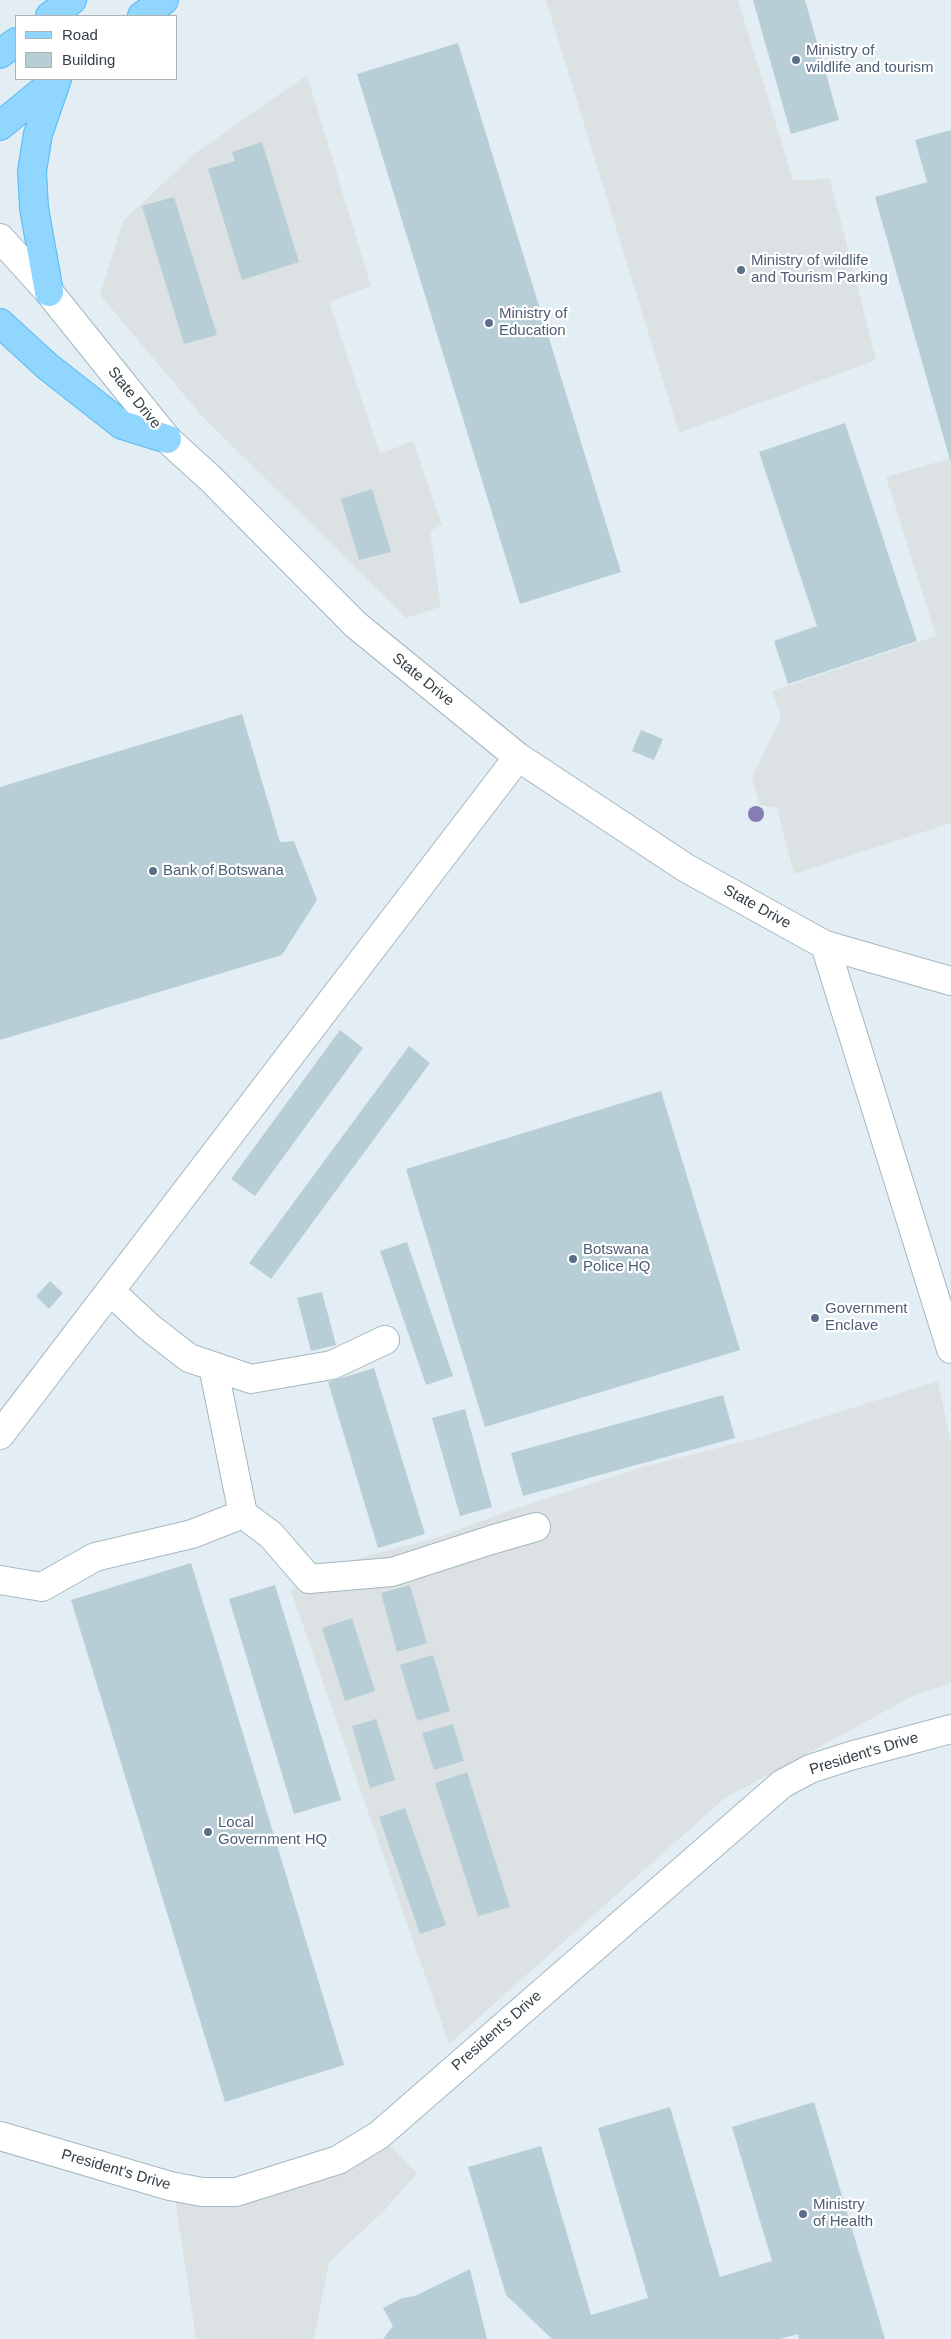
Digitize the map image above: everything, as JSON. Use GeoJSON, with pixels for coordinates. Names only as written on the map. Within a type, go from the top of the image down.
{"type":"FeatureCollection","features":[{"type":"Feature","properties":{"kind":"main road"},"geometry":{"type":"LineString","coordinates":[[51,15],[72,0]]}},
{"type":"Feature","properties":{"kind":"main road"},"geometry":{"type":"LineString","coordinates":[[143,15],[164,0]]}},
{"type":"Feature","properties":{"kind":"main road"},"geometry":{"type":"LineString","coordinates":[[0,54],[15,43]]}},
{"type":"Feature","properties":{"kind":"main road"},"geometry":{"type":"LineString","coordinates":[[0,126],[56,80]]}},
{"type":"Feature","properties":{"kind":"main road"},"geometry":{"type":"LineString","coordinates":[[49,292],[34,208],[32,171],[38,134],[57,80]]}},
{"type":"Feature","properties":{"kind":"main road"},"geometry":{"type":"LineString","coordinates":[[0,323],[47,366],[122,425],[167,439]]}},
{"type":"Feature","properties":{"kind":"street","name":"State Drive"},"geometry":{"type":"LineString","coordinates":[[0,238],[49,292],[167,439],[211,479],[356,625],[518,757],[686,868],[825,945],[951,980]]}},
{"type":"Feature","properties":{"kind":"street"},"geometry":{"type":"LineString","coordinates":[[0,1435],[518,757]]}},
{"type":"Feature","properties":{"kind":"street"},"geometry":{"type":"LineString","coordinates":[[825,945],[951,1349]]}},
{"type":"Feature","properties":{"kind":"street"},"geometry":{"type":"LineString","coordinates":[[110,1291],[149,1327],[189,1358],[251,1379],[332,1364],[385,1340]]}},
{"type":"Feature","properties":{"kind":"street"},"geometry":{"type":"LineString","coordinates":[[213,1366],[243,1514],[271,1535],[309,1579],[392,1572],[491,1540],[536,1528]]}},
{"type":"Feature","properties":{"kind":"street"},"geometry":{"type":"LineString","coordinates":[[0,1580],[42,1588],[95,1557],[192,1534],[243,1514]]}},
{"type":"Feature","properties":{"kind":"street","name":"President's Drive"},"geometry":{"type":"LineString","coordinates":[[0,2136],[170,2186],[202,2192],[236,2192],[338,2160],[379,2135],[782,1784],[810,1770],[850,1756],[951,1729]]}},
{"type":"Feature","properties":{"kind":"shaded area","name":"Ministry of wildlife and Tourism Parking"},"geometry":{"type":"Polygon","coordinates":[[[546,0],[738,0],[793,180],[830,179],[876,360],[679,433],[546,0]]]}},
{"type":"Feature","properties":{"kind":"shaded area"},"geometry":{"type":"Polygon","coordinates":[[[307,75],[371,286],[329,302],[380,454],[413,441],[442,525],[430,531],[441,607],[406,618],[201,415],[100,295],[123,221],[194,154],[307,75]]]}},
{"type":"Feature","properties":{"kind":"shaded area"},"geometry":{"type":"Polygon","coordinates":[[[951,458],[951,823],[794,874],[777,808],[760,805],[752,778],[781,717],[772,691],[936,636],[886,477],[951,458]]]}},
{"type":"Feature","properties":{"kind":"shaded area"},"geometry":{"type":"Polygon","coordinates":[[[938,1381],[951,1442],[951,1683],[913,1696],[724,1799],[449,2044],[291,1591],[330,1566],[439,1537],[505,1512],[643,1467],[753,1439],[938,1381]]]}},
{"type":"Feature","properties":{"kind":"shaded area"},"geometry":{"type":"Polygon","coordinates":[[[382,2137],[417,2173],[384,2211],[329,2262],[314,2339],[196,2339],[174,2192],[204,2197],[382,2137]]]}},
{"type":"Feature","properties":{"kind":"building","name":"Ministry of wildlife and tourism"},"geometry":{"type":"Polygon","coordinates":[[[753,0],[805,0],[839,120],[791,134],[753,0]]]}},
{"type":"Feature","properties":{"kind":"building","name":"Ministry of Education"},"geometry":{"type":"Polygon","coordinates":[[[458,43],[621,572],[520,604],[357,74],[458,43]]]}},
{"type":"Feature","properties":{"kind":"building"},"geometry":{"type":"Polygon","coordinates":[[[951,130],[950,460],[875,197],[927,182],[915,140],[951,130]]]}},
{"type":"Feature","properties":{"kind":"building"},"geometry":{"type":"Polygon","coordinates":[[[262,142],[299,262],[242,280],[208,169],[235,161],[232,152],[262,142]]]}},
{"type":"Feature","properties":{"kind":"building"},"geometry":{"type":"Polygon","coordinates":[[[174,197],[217,335],[184,344],[142,206],[174,197]]]}},
{"type":"Feature","properties":{"kind":"building"},"geometry":{"type":"Polygon","coordinates":[[[845,423],[917,641],[788,684],[774,641],[817,626],[759,452],[845,423]]]}},
{"type":"Feature","properties":{"kind":"building"},"geometry":{"type":"Polygon","coordinates":[[[372,489],[391,552],[359,560],[341,499],[372,489]]]}},
{"type":"Feature","properties":{"kind":"building","name":"Bank of Botswana"},"geometry":{"type":"Polygon","coordinates":[[[242,714],[280,842],[294,841],[317,900],[282,955],[0,1040],[0,787],[242,714]]]}},
{"type":"Feature","properties":{"kind":"building"},"geometry":{"type":"Polygon","coordinates":[[[641,730],[663,739],[654,760],[632,751],[641,730]]]}},
{"type":"Feature","properties":{"kind":"building"},"geometry":{"type":"Polygon","coordinates":[[[340,1030],[363,1048],[255,1196],[231,1179],[340,1030]]]}},
{"type":"Feature","properties":{"kind":"building"},"geometry":{"type":"Polygon","coordinates":[[[409,1046],[430,1063],[271,1279],[249,1263],[409,1046]]]}},
{"type":"Feature","properties":{"kind":"building","name":"Botswana Police HQ"},"geometry":{"type":"Polygon","coordinates":[[[661,1091],[740,1350],[485,1427],[406,1169],[661,1091]]]}},
{"type":"Feature","properties":{"kind":"building"},"geometry":{"type":"Polygon","coordinates":[[[407,1242],[453,1376],[426,1385],[380,1251],[407,1242]]]}},
{"type":"Feature","properties":{"kind":"building"},"geometry":{"type":"Polygon","coordinates":[[[50,1281],[63,1293],[49,1309],[36,1296],[50,1281]]]}},
{"type":"Feature","properties":{"kind":"building"},"geometry":{"type":"Polygon","coordinates":[[[322,1292],[336,1345],[311,1351],[297,1298],[322,1292]]]}},
{"type":"Feature","properties":{"kind":"building"},"geometry":{"type":"Polygon","coordinates":[[[374,1368],[425,1534],[378,1548],[328,1382],[374,1368]]]}},
{"type":"Feature","properties":{"kind":"building"},"geometry":{"type":"Polygon","coordinates":[[[723,1395],[735,1438],[523,1496],[511,1453],[723,1395]]]}},
{"type":"Feature","properties":{"kind":"building"},"geometry":{"type":"Polygon","coordinates":[[[465,1409],[492,1507],[460,1516],[432,1418],[465,1409]]]}},
{"type":"Feature","properties":{"kind":"building","name":"Local Government HQ"},"geometry":{"type":"Polygon","coordinates":[[[191,1563],[344,2065],[225,2102],[71,1600],[191,1563]]]}},
{"type":"Feature","properties":{"kind":"building"},"geometry":{"type":"Polygon","coordinates":[[[275,1585],[341,1800],[294,1814],[229,1599],[275,1585]]]}},
{"type":"Feature","properties":{"kind":"building"},"geometry":{"type":"Polygon","coordinates":[[[410,1585],[427,1643],[397,1652],[381,1593],[410,1585]]]}},
{"type":"Feature","properties":{"kind":"building"},"geometry":{"type":"Polygon","coordinates":[[[352,1618],[375,1691],[345,1701],[322,1628],[352,1618]]]}},
{"type":"Feature","properties":{"kind":"building"},"geometry":{"type":"Polygon","coordinates":[[[433,1655],[450,1711],[417,1721],[400,1665],[433,1655]]]}},
{"type":"Feature","properties":{"kind":"building"},"geometry":{"type":"Polygon","coordinates":[[[376,1719],[395,1780],[370,1788],[352,1726],[376,1719]]]}},
{"type":"Feature","properties":{"kind":"building"},"geometry":{"type":"Polygon","coordinates":[[[453,1724],[464,1761],[434,1770],[422,1733],[453,1724]]]}},
{"type":"Feature","properties":{"kind":"building"},"geometry":{"type":"Polygon","coordinates":[[[467,1772],[510,1907],[478,1916],[435,1783],[467,1772]]]}},
{"type":"Feature","properties":{"kind":"building"},"geometry":{"type":"Polygon","coordinates":[[[405,1808],[446,1925],[420,1934],[379,1817],[405,1808]]]}},
{"type":"Feature","properties":{"kind":"building","name":"Ministry of Health"},"geometry":{"type":"Polygon","coordinates":[[[814,2102],[885,2339],[799,2339],[798,2334],[780,2339],[552,2339],[506,2295],[468,2167],[541,2146],[591,2315],[648,2298],[598,2128],[670,2107],[720,2277],[772,2261],[732,2127],[814,2102]]]}},
{"type":"Feature","properties":{"kind":"building"},"geometry":{"type":"Polygon","coordinates":[[[470,2269],[487,2339],[383,2339],[393,2326],[383,2308],[402,2298],[415,2296],[470,2269]]]}},
{"type":"Feature","properties":{"kind":"place","name":"Ministry of wildlife and tourism"},"geometry":{"type":"Point","coordinates":[796,60]}},
{"type":"Feature","properties":{"kind":"place","name":"Ministry of wildlife and Tourism Parking"},"geometry":{"type":"Point","coordinates":[741,270]}},
{"type":"Feature","properties":{"kind":"place","name":"Ministry of Education"},"geometry":{"type":"Point","coordinates":[489,323]}},
{"type":"Feature","properties":{"kind":"place","name":"Bank of Botswana"},"geometry":{"type":"Point","coordinates":[153,871]}},
{"type":"Feature","properties":{"kind":"place","name":"Botswana Police HQ"},"geometry":{"type":"Point","coordinates":[573,1259]}},
{"type":"Feature","properties":{"kind":"place","name":"Government Enclave"},"geometry":{"type":"Point","coordinates":[815,1318]}},
{"type":"Feature","properties":{"kind":"place","name":"Local Government HQ"},"geometry":{"type":"Point","coordinates":[208,1832]}},
{"type":"Feature","properties":{"kind":"place","name":"Ministry of Health"},"geometry":{"type":"Point","coordinates":[803,2214]}}]}
